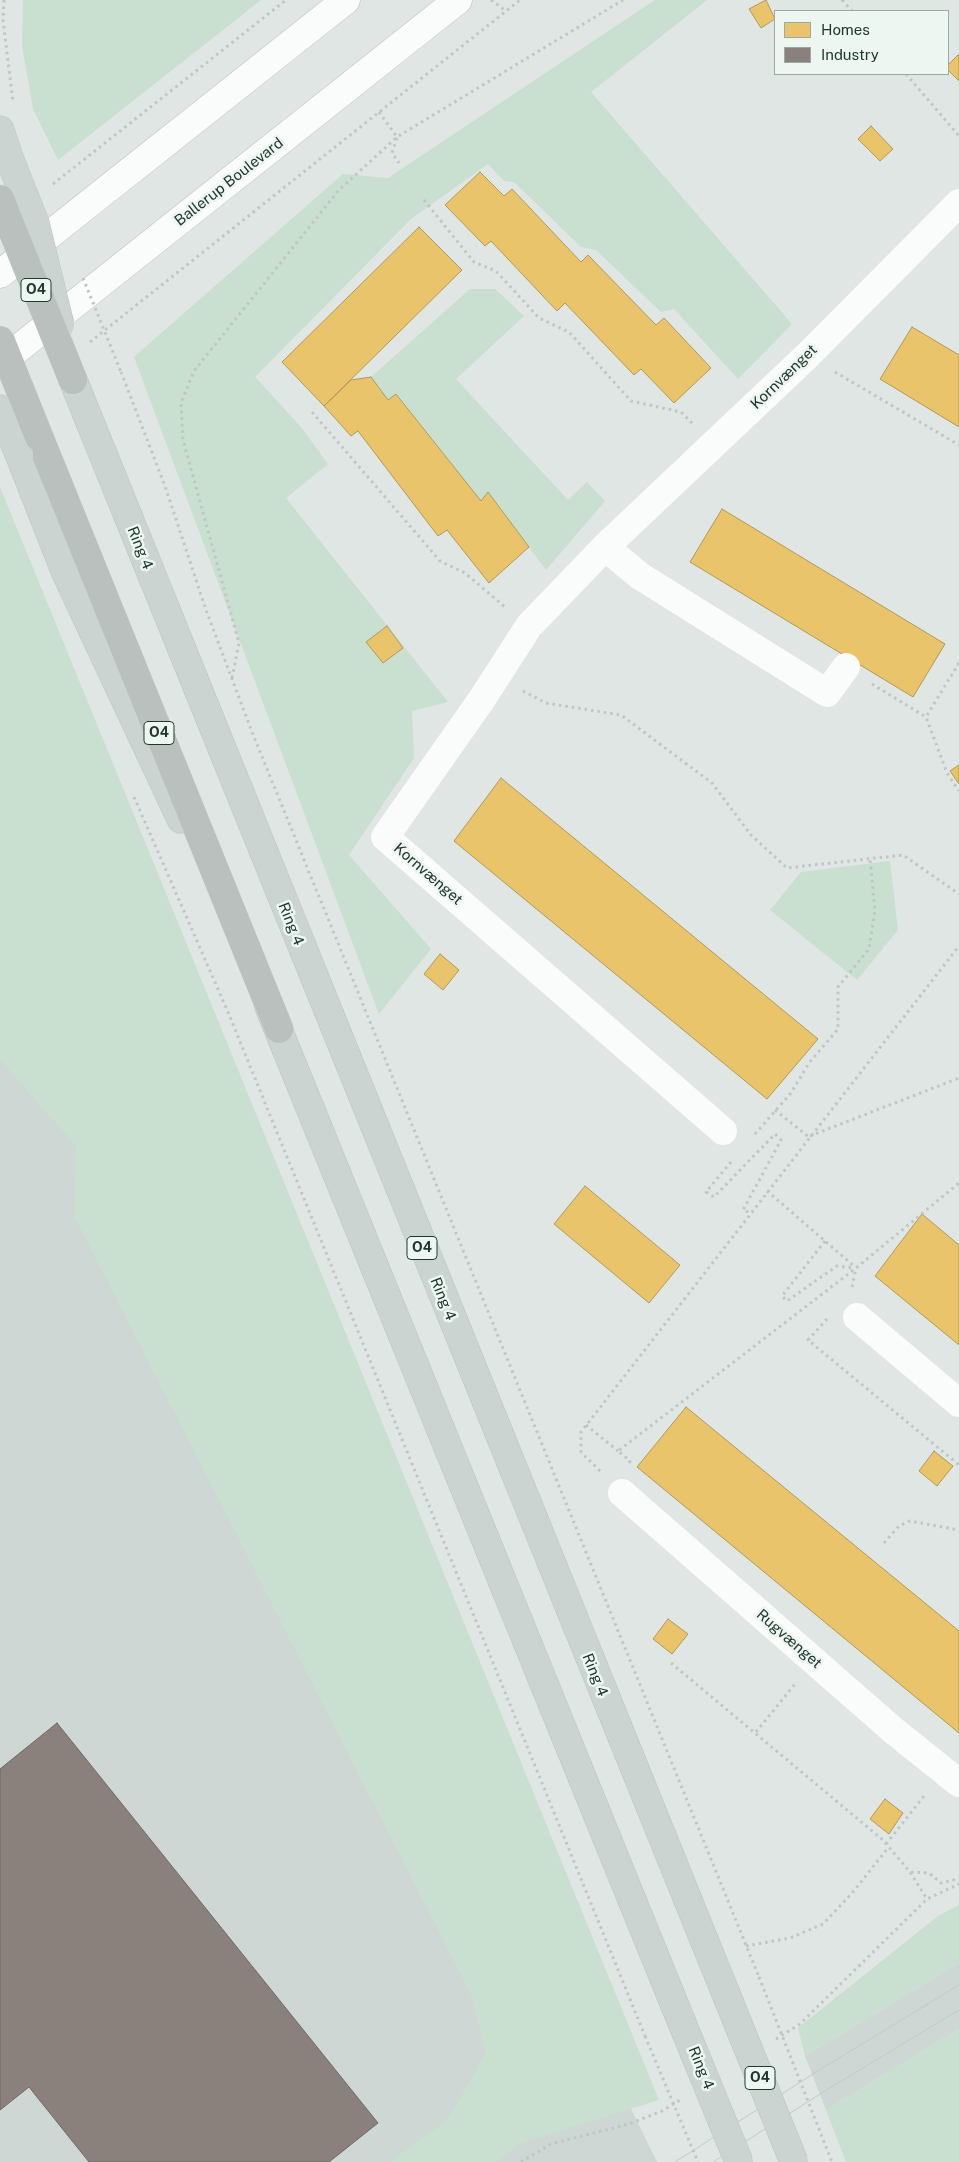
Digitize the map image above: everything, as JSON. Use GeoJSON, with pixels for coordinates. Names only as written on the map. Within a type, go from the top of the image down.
{"type":"FeatureCollection","features":[{"type":"Feature","properties":{"kind":"highway","name":"O4"},"geometry":{"type":"LineString","coordinates":[[0,199],[77,392]]}},
{"type":"Feature","properties":{"kind":"highway","name":"O4"},"geometry":{"type":"LineString","coordinates":[[0,340],[279,1029]]}},
{"type":"Feature","properties":{"kind":"main road","name":"Ring 4"},"geometry":{"type":"LineString","coordinates":[[0,130],[35,223],[77,392],[794,2162]]}},
{"type":"Feature","properties":{"kind":"main road","name":"Ring 4"},"geometry":{"type":"LineString","coordinates":[[0,408],[65,571],[279,1029],[739,2162]]}},
{"type":"Feature","properties":{"kind":"street"},"geometry":{"type":"LineString","coordinates":[[0,274],[346,0]]}},
{"type":"Feature","properties":{"kind":"street","name":"Ballerup Boulevard"},"geometry":{"type":"LineString","coordinates":[[0,363],[458,0]]}},
{"type":"Feature","properties":{"kind":"street","name":"Kornvænget"},"geometry":{"type":"LineString","coordinates":[[723,1131],[386,837],[529,626],[605,547],[808,355],[959,203]]}},
{"type":"Feature","properties":{"kind":"street"},"geometry":{"type":"LineString","coordinates":[[605,547],[640,576],[827,693],[846,667]]}},
{"type":"Feature","properties":{"kind":"street"},"geometry":{"type":"LineString","coordinates":[[844,1315],[959,1402]]}},
{"type":"Feature","properties":{"kind":"street","name":"Rugvænget"},"geometry":{"type":"LineString","coordinates":[[617,1488],[814,1660],[952,1777]]}},
{"type":"Feature","properties":{"kind":"path"},"geometry":{"type":"LineString","coordinates":[[4,0],[3,20],[9,84],[15,108]]}},
{"type":"Feature","properties":{"kind":"path"},"geometry":{"type":"LineString","coordinates":[[46,190],[286,0]]}},
{"type":"Feature","properties":{"kind":"path"},"geometry":{"type":"LineString","coordinates":[[491,0],[506,11]]}},
{"type":"Feature","properties":{"kind":"path"},"geometry":{"type":"LineString","coordinates":[[84,347],[520,0]]}},
{"type":"Feature","properties":{"kind":"path"},"geometry":{"type":"LineString","coordinates":[[231,678],[239,643],[183,440],[181,402],[194,372],[339,190],[398,138],[622,0]]}},
{"type":"Feature","properties":{"kind":"path"},"geometry":{"type":"LineString","coordinates":[[842,0],[851,10]]}},
{"type":"Feature","properties":{"kind":"path"},"geometry":{"type":"LineString","coordinates":[[907,75],[959,136]]}},
{"type":"Feature","properties":{"kind":"path"},"geometry":{"type":"LineString","coordinates":[[378,112],[398,138]]}},
{"type":"Feature","properties":{"kind":"path"},"geometry":{"type":"LineString","coordinates":[[398,138],[392,153],[399,163]]}},
{"type":"Feature","properties":{"kind":"path"},"geometry":{"type":"LineString","coordinates":[[424,200],[474,262],[496,271],[539,318],[569,332],[631,401],[681,412],[714,444]]}},
{"type":"Feature","properties":{"kind":"path"},"geometry":{"type":"LineString","coordinates":[[808,355],[959,445]]}},
{"type":"Feature","properties":{"kind":"path"},"geometry":{"type":"LineString","coordinates":[[121,372],[165,486],[206,610],[231,678],[759,1977],[832,2162]]}},
{"type":"Feature","properties":{"kind":"path"},"geometry":{"type":"LineString","coordinates":[[312,412],[440,562],[465,574],[529,626]]}},
{"type":"Feature","properties":{"kind":"path"},"geometry":{"type":"LineString","coordinates":[[959,663],[926,717],[947,773],[959,790]]}},
{"type":"Feature","properties":{"kind":"path"},"geometry":{"type":"LineString","coordinates":[[496,677],[546,703],[621,715],[712,783],[751,835],[787,868],[903,856],[959,894]]}},
{"type":"Feature","properties":{"kind":"path"},"geometry":{"type":"LineString","coordinates":[[132,792],[228,1012],[698,2162]]}},
{"type":"Feature","properties":{"kind":"path"},"geometry":{"type":"LineString","coordinates":[[809,1137],[775,1110],[791,1093],[809,1063],[838,1029],[838,987],[869,949],[875,910],[870,859]]}},
{"type":"Feature","properties":{"kind":"path"},"geometry":{"type":"LineString","coordinates":[[586,1425],[630,1461],[617,1488],[581,1452],[581,1432],[586,1425],[809,1137],[959,946]]}},
{"type":"Feature","properties":{"kind":"path"},"geometry":{"type":"LineString","coordinates":[[809,1137],[959,1078]]}},
{"type":"Feature","properties":{"kind":"path"},"geometry":{"type":"LineString","coordinates":[[737,1156],[706,1192],[714,1197],[776,1134],[781,1140],[743,1210],[750,1213]]}},
{"type":"Feature","properties":{"kind":"path"},"geometry":{"type":"LineString","coordinates":[[618,1451],[856,1268],[959,1183]]}},
{"type":"Feature","properties":{"kind":"path"},"geometry":{"type":"LineString","coordinates":[[767,1191],[856,1268]]}},
{"type":"Feature","properties":{"kind":"path"},"geometry":{"type":"LineString","coordinates":[[825,1242],[782,1296],[787,1301],[837,1266],[856,1268]]}},
{"type":"Feature","properties":{"kind":"path"},"geometry":{"type":"LineString","coordinates":[[844,1315],[808,1340],[959,1465]]}},
{"type":"Feature","properties":{"kind":"path"},"geometry":{"type":"LineString","coordinates":[[884,1543],[899,1526],[910,1521],[959,1530]]}},
{"type":"Feature","properties":{"kind":"path"},"geometry":{"type":"LineString","coordinates":[[756,1732],[814,1660]]}},
{"type":"Feature","properties":{"kind":"path"},"geometry":{"type":"LineString","coordinates":[[671,1662],[756,1732],[887,1846],[910,1872],[926,1899]]}},
{"type":"Feature","properties":{"kind":"path"},"geometry":{"type":"LineString","coordinates":[[746,1946],[790,1938],[823,1924],[853,1892],[887,1846],[952,1777]]}},
{"type":"Feature","properties":{"kind":"path"},"geometry":{"type":"LineString","coordinates":[[910,1872],[930,1873],[941,1883],[954,1880],[958,1884]]}},
{"type":"Feature","properties":{"kind":"shaded area"},"geometry":{"type":"Polygon","coordinates":[[[0,817],[657,2162],[0,2162],[0,817]]]}},
{"type":"Feature","properties":{"kind":"shaded area"},"geometry":{"type":"Polygon","coordinates":[[[959,1963],[959,2029],[826,2110],[805,2056],[959,1963]]]}},
{"type":"Feature","properties":{"kind":"green space"},"geometry":{"type":"Polygon","coordinates":[[[23,0],[261,0],[58,160],[33,109],[22,45],[23,0]]]}},
{"type":"Feature","properties":{"kind":"green space"},"geometry":{"type":"Polygon","coordinates":[[[655,0],[707,0],[591,92],[792,324],[738,379],[674,309],[661,312],[596,250],[581,247],[514,182],[504,181],[488,164],[411,219],[255,377],[301,427],[328,464],[286,498],[448,702],[412,711],[414,758],[349,855],[431,949],[379,1014],[134,357],[343,174],[388,178],[655,0]]]}},
{"type":"Feature","properties":{"kind":"green space"},"geometry":{"type":"Polygon","coordinates":[[[470,289],[495,289],[524,316],[456,379],[568,500],[587,482],[605,501],[546,570],[488,492],[481,501],[397,394],[388,400],[371,377],[470,289]]]}},
{"type":"Feature","properties":{"kind":"green space"},"geometry":{"type":"Polygon","coordinates":[[[0,487],[659,2100],[521,2143],[496,2162],[390,2162],[448,2119],[486,2053],[472,1997],[74,1216],[76,1146],[0,1060],[0,487]]]}},
{"type":"Feature","properties":{"kind":"green space"},"geometry":{"type":"Polygon","coordinates":[[[890,861],[898,930],[857,980],[770,910],[801,872],[890,861]]]}},
{"type":"Feature","properties":{"kind":"green space"},"geometry":{"type":"Polygon","coordinates":[[[959,1905],[959,1963],[805,2056],[798,2028],[938,1916],[959,1905]]]}},
{"type":"Feature","properties":{"kind":"green space"},"geometry":{"type":"Polygon","coordinates":[[[959,2029],[959,2162],[846,2162],[826,2110],[959,2029]]]}},
{"type":"Feature","properties":{"kind":"building: Homes"},"geometry":{"type":"Polygon","coordinates":[[[766,0],[774,20],[761,28],[749,9],[766,0]]]}},
{"type":"Feature","properties":{"kind":"building: Homes"},"geometry":{"type":"Polygon","coordinates":[[[959,54],[959,81],[949,71],[949,64],[959,54]]]}},
{"type":"Feature","properties":{"kind":"building: Homes"},"geometry":{"type":"Polygon","coordinates":[[[871,126],[893,149],[880,161],[858,139],[871,126]]]}},
{"type":"Feature","properties":{"kind":"building: Homes"},"geometry":{"type":"Polygon","coordinates":[[[480,172],[504,196],[512,189],[581,262],[588,255],[656,325],[664,318],[711,368],[674,403],[641,369],[634,375],[565,303],[557,311],[491,241],[485,246],[445,205],[480,172]]]}},
{"type":"Feature","properties":{"kind":"building: Homes"},"geometry":{"type":"Polygon","coordinates":[[[419,227],[462,270],[324,406],[282,362],[419,227]]]}},
{"type":"Feature","properties":{"kind":"building: Homes"},"geometry":{"type":"Polygon","coordinates":[[[912,327],[959,355],[959,427],[880,379],[912,327]]]}},
{"type":"Feature","properties":{"kind":"building: Homes"},"geometry":{"type":"Polygon","coordinates":[[[371,377],[388,400],[396,394],[481,501],[488,492],[529,547],[489,583],[447,530],[438,536],[358,431],[351,436],[324,406],[351,380],[371,377]]]}},
{"type":"Feature","properties":{"kind":"building: Homes"},"geometry":{"type":"Polygon","coordinates":[[[722,509],[945,644],[913,697],[690,562],[722,509]]]}},
{"type":"Feature","properties":{"kind":"building: Homes"},"geometry":{"type":"Polygon","coordinates":[[[387,626],[403,648],[383,663],[366,642],[387,626]]]}},
{"type":"Feature","properties":{"kind":"building: Homes"},"geometry":{"type":"Polygon","coordinates":[[[959,765],[959,784],[950,771],[959,765]]]}},
{"type":"Feature","properties":{"kind":"building: Homes"},"geometry":{"type":"Polygon","coordinates":[[[501,778],[818,1039],[767,1099],[454,841],[501,778]]]}},
{"type":"Feature","properties":{"kind":"building: Homes"},"geometry":{"type":"Polygon","coordinates":[[[440,954],[459,970],[443,990],[424,974],[440,954]]]}},
{"type":"Feature","properties":{"kind":"building: Homes"},"geometry":{"type":"Polygon","coordinates":[[[585,1186],[680,1265],[649,1303],[554,1224],[585,1186]]]}},
{"type":"Feature","properties":{"kind":"building: Homes"},"geometry":{"type":"Polygon","coordinates":[[[922,1214],[959,1245],[959,1345],[875,1276],[922,1214]]]}},
{"type":"Feature","properties":{"kind":"building: Homes"},"geometry":{"type":"Polygon","coordinates":[[[686,1407],[959,1631],[959,1733],[637,1467],[686,1407]]]}},
{"type":"Feature","properties":{"kind":"building: Homes"},"geometry":{"type":"Polygon","coordinates":[[[934,1451],[953,1466],[937,1486],[919,1471],[934,1451]]]}},
{"type":"Feature","properties":{"kind":"building: Homes"},"geometry":{"type":"Polygon","coordinates":[[[668,1619],[688,1634],[672,1654],[653,1639],[668,1619]]]}},
{"type":"Feature","properties":{"kind":"building: Homes"},"geometry":{"type":"Polygon","coordinates":[[[885,1799],[903,1813],[889,1834],[870,1819],[885,1799]]]}},
{"type":"Feature","properties":{"kind":"building: Industry"},"geometry":{"type":"Polygon","coordinates":[[[57,1723],[378,2123],[329,2162],[89,2162],[29,2087],[0,2110],[0,1769],[57,1723]]]}},
{"type":"Feature","properties":{"kind":"tram line"},"geometry":{"type":"LineString","coordinates":[[675,2162],[821,2069],[959,1985]]}},
{"type":"Feature","properties":{"kind":"tram line"},"geometry":{"type":"LineString","coordinates":[[713,2162],[828,2089],[959,2010]]}}]}
